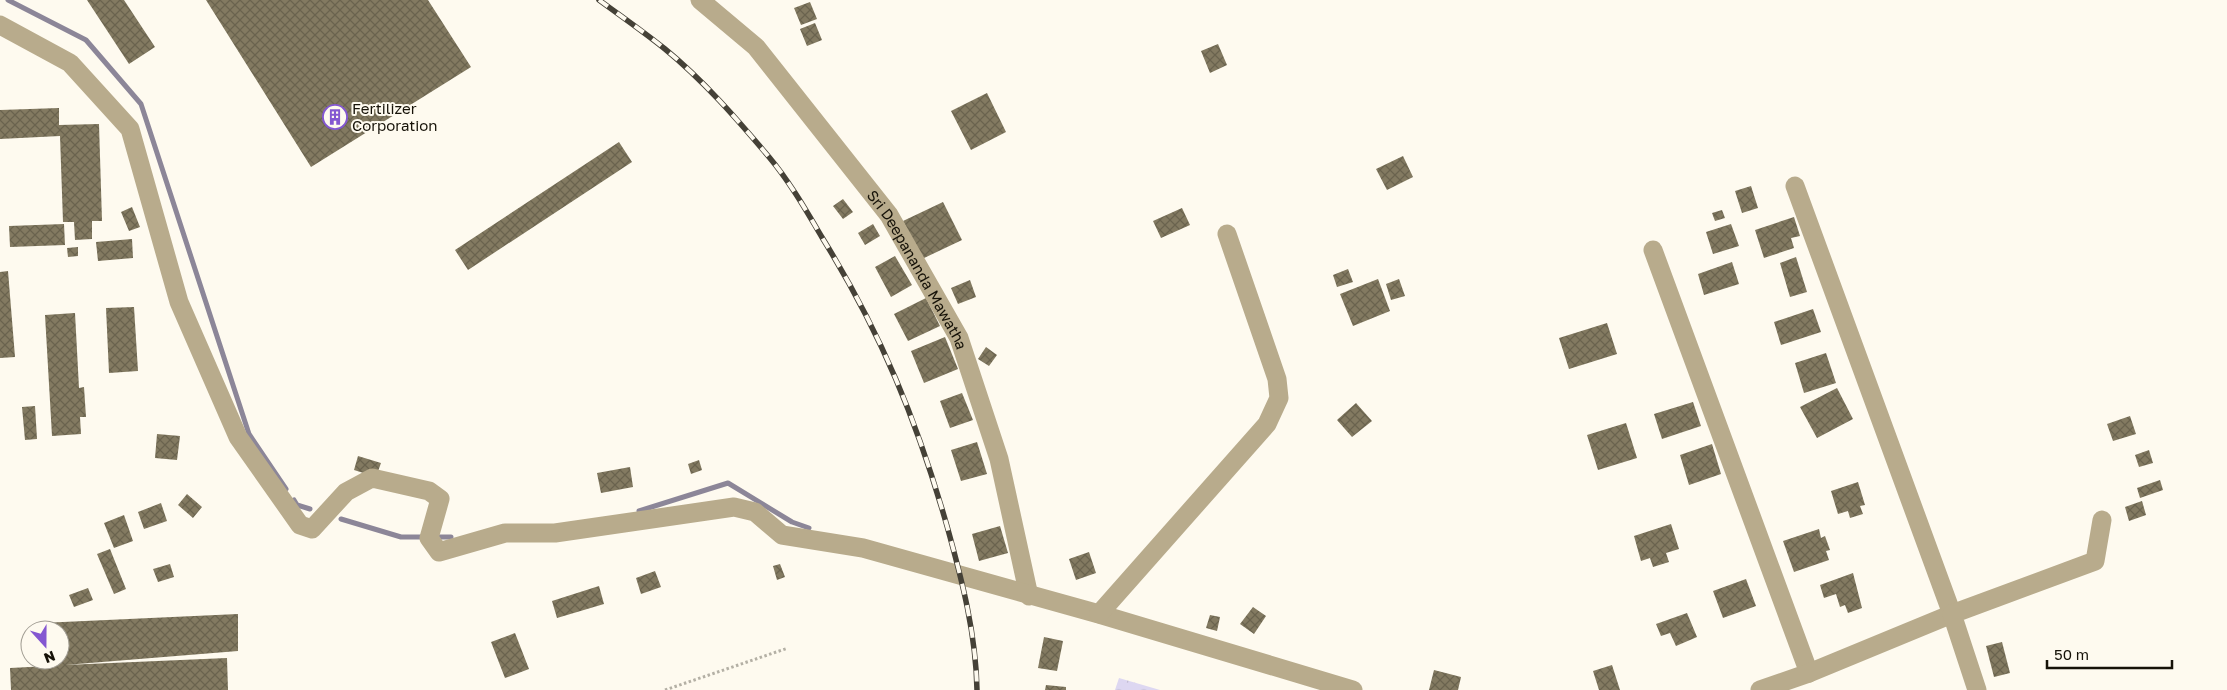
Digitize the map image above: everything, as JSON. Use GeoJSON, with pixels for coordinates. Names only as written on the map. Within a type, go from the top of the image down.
{"type":"FeatureCollection","features":[{"type":"Feature","properties":{"kind":"street","name":"Sri Deepananda Mawatha"},"geometry":{"type":"LineString","coordinates":[[700,0],[756,47],[889,215],[959,338],[999,459],[1030,596]]}},
{"type":"Feature","properties":{"kind":"street"},"geometry":{"type":"LineString","coordinates":[[0,25],[70,63],[130,129],[180,302],[238,437],[300,525],[312,529],[346,492],[372,478],[429,491],[440,499],[431,532],[439,552],[505,533],[555,533],[734,507],[755,512],[782,535],[863,548],[1099,614],[1353,690]]}},
{"type":"Feature","properties":{"kind":"street"},"geometry":{"type":"LineString","coordinates":[[1795,186],[1952,614],[1976,690]]}},
{"type":"Feature","properties":{"kind":"street"},"geometry":{"type":"LineString","coordinates":[[1099,614],[1267,424],[1279,398],[1277,379],[1227,234]]}},
{"type":"Feature","properties":{"kind":"street"},"geometry":{"type":"LineString","coordinates":[[1653,250],[1810,673]]}},
{"type":"Feature","properties":{"kind":"street"},"geometry":{"type":"LineString","coordinates":[[1760,690],[1810,673],[1952,614],[2095,561],[2102,520]]}},
{"type":"Feature","properties":{"kind":"path"},"geometry":{"type":"LineString","coordinates":[[665,690],[788,648]]}},
{"type":"Feature","properties":{"kind":"green space"},"geometry":{"type":"Polygon","coordinates":[[[1119,678],[1160,690],[1115,690],[1119,678]]]}},
{"type":"Feature","properties":{"kind":"building"},"geometry":{"type":"Polygon","coordinates":[[[87,0],[124,0],[155,47],[129,64],[87,0]]]}},
{"type":"Feature","properties":{"kind":"building","name":"Fertilizer Corporation"},"geometry":{"type":"Polygon","coordinates":[[[206,0],[428,0],[471,67],[311,167],[206,0]]]}},
{"type":"Feature","properties":{"kind":"building"},"geometry":{"type":"Polygon","coordinates":[[[810,2],[817,19],[801,25],[794,8],[810,2]]]}},
{"type":"Feature","properties":{"kind":"building"},"geometry":{"type":"Polygon","coordinates":[[[815,23],[822,40],[807,46],[800,29],[815,23]]]}},
{"type":"Feature","properties":{"kind":"building"},"geometry":{"type":"Polygon","coordinates":[[[1218,44],[1227,65],[1210,73],[1201,51],[1218,44]]]}},
{"type":"Feature","properties":{"kind":"building"},"geometry":{"type":"Polygon","coordinates":[[[987,93],[1006,132],[971,150],[951,111],[987,93]]]}},
{"type":"Feature","properties":{"kind":"building"},"geometry":{"type":"Polygon","coordinates":[[[59,108],[59,125],[99,124],[102,221],[92,221],[92,239],[75,240],[74,222],[63,222],[60,136],[0,139],[0,110],[59,108]]]}},
{"type":"Feature","properties":{"kind":"building"},"geometry":{"type":"Polygon","coordinates":[[[619,142],[632,162],[468,270],[455,250],[619,142]]]}},
{"type":"Feature","properties":{"kind":"building"},"geometry":{"type":"Polygon","coordinates":[[[1403,156],[1413,177],[1387,190],[1376,169],[1403,156]]]}},
{"type":"Feature","properties":{"kind":"building"},"geometry":{"type":"Polygon","coordinates":[[[1751,186],[1758,208],[1742,213],[1735,191],[1751,186]]]}},
{"type":"Feature","properties":{"kind":"building"},"geometry":{"type":"Polygon","coordinates":[[[843,199],[853,212],[843,219],[833,206],[843,199]]]}},
{"type":"Feature","properties":{"kind":"building"},"geometry":{"type":"Polygon","coordinates":[[[943,202],[962,240],[922,259],[903,221],[943,202]]]}},
{"type":"Feature","properties":{"kind":"building"},"geometry":{"type":"Polygon","coordinates":[[[132,207],[140,227],[129,231],[121,212],[132,207]]]}},
{"type":"Feature","properties":{"kind":"building"},"geometry":{"type":"Polygon","coordinates":[[[1182,208],[1190,225],[1161,238],[1153,221],[1182,208]]]}},
{"type":"Feature","properties":{"kind":"building"},"geometry":{"type":"Polygon","coordinates":[[[1722,210],[1725,218],[1715,221],[1712,213],[1722,210]]]}},
{"type":"Feature","properties":{"kind":"building"},"geometry":{"type":"Polygon","coordinates":[[[1794,217],[1800,236],[1791,238],[1794,248],[1764,258],[1755,230],[1794,217]]]}},
{"type":"Feature","properties":{"kind":"building"},"geometry":{"type":"Polygon","coordinates":[[[64,224],[65,245],[10,247],[9,226],[64,224]]]}},
{"type":"Feature","properties":{"kind":"building"},"geometry":{"type":"Polygon","coordinates":[[[873,224],[880,236],[865,245],[858,233],[873,224]]]}},
{"type":"Feature","properties":{"kind":"building"},"geometry":{"type":"Polygon","coordinates":[[[1731,224],[1739,246],[1713,254],[1706,232],[1731,224]]]}},
{"type":"Feature","properties":{"kind":"building"},"geometry":{"type":"Polygon","coordinates":[[[132,239],[133,258],[98,261],[96,242],[132,239]]]}},
{"type":"Feature","properties":{"kind":"building"},"geometry":{"type":"Polygon","coordinates":[[[78,247],[78,256],[68,257],[67,248],[78,247]]]}},
{"type":"Feature","properties":{"kind":"building"},"geometry":{"type":"Polygon","coordinates":[[[895,256],[912,285],[891,297],[875,267],[895,256]]]}},
{"type":"Feature","properties":{"kind":"building"},"geometry":{"type":"Polygon","coordinates":[[[1796,257],[1807,292],[1790,297],[1780,263],[1796,257]]]}},
{"type":"Feature","properties":{"kind":"building"},"geometry":{"type":"Polygon","coordinates":[[[1732,262],[1739,284],[1704,295],[1698,274],[1732,262]]]}},
{"type":"Feature","properties":{"kind":"building"},"geometry":{"type":"Polygon","coordinates":[[[1348,269],[1353,282],[1337,287],[1333,275],[1348,269]]]}},
{"type":"Feature","properties":{"kind":"building"},"geometry":{"type":"Polygon","coordinates":[[[8,271],[15,357],[0,358],[0,272],[8,271]]]}},
{"type":"Feature","properties":{"kind":"building"},"geometry":{"type":"Polygon","coordinates":[[[1378,279],[1390,311],[1353,326],[1340,294],[1378,279]]]}},
{"type":"Feature","properties":{"kind":"building"},"geometry":{"type":"Polygon","coordinates":[[[1399,279],[1405,296],[1391,300],[1386,284],[1399,279]]]}},
{"type":"Feature","properties":{"kind":"building"},"geometry":{"type":"Polygon","coordinates":[[[970,280],[976,297],[958,304],[951,288],[970,280]]]}},
{"type":"Feature","properties":{"kind":"building"},"geometry":{"type":"Polygon","coordinates":[[[926,298],[940,326],[908,341],[894,314],[926,298]]]}},
{"type":"Feature","properties":{"kind":"building"},"geometry":{"type":"Polygon","coordinates":[[[134,307],[138,371],[109,373],[106,308],[134,307]]]}},
{"type":"Feature","properties":{"kind":"building"},"geometry":{"type":"Polygon","coordinates":[[[1813,309],[1821,332],[1781,345],[1774,322],[1813,309]]]}},
{"type":"Feature","properties":{"kind":"building"},"geometry":{"type":"Polygon","coordinates":[[[75,313],[79,388],[84,387],[86,417],[80,417],[81,434],[52,436],[45,315],[75,313]]]}},
{"type":"Feature","properties":{"kind":"building"},"geometry":{"type":"Polygon","coordinates":[[[1607,323],[1617,354],[1569,369],[1559,338],[1607,323]]]}},
{"type":"Feature","properties":{"kind":"building"},"geometry":{"type":"Polygon","coordinates":[[[945,337],[958,369],[924,383],[911,351],[945,337]]]}},
{"type":"Feature","properties":{"kind":"building"},"geometry":{"type":"Polygon","coordinates":[[[986,347],[997,355],[989,366],[978,359],[986,347]]]}},
{"type":"Feature","properties":{"kind":"building"},"geometry":{"type":"Polygon","coordinates":[[[1826,353],[1836,383],[1804,393],[1795,363],[1826,353]]]}},
{"type":"Feature","properties":{"kind":"building"},"geometry":{"type":"Polygon","coordinates":[[[1837,388],[1853,419],[1817,438],[1800,407],[1837,388]]]}},
{"type":"Feature","properties":{"kind":"building"},"geometry":{"type":"Polygon","coordinates":[[[962,393],[973,420],[950,428],[940,401],[962,393]]]}},
{"type":"Feature","properties":{"kind":"building"},"geometry":{"type":"Polygon","coordinates":[[[1693,402],[1701,426],[1662,439],[1654,414],[1693,402]]]}},
{"type":"Feature","properties":{"kind":"building"},"geometry":{"type":"Polygon","coordinates":[[[1356,403],[1372,421],[1352,437],[1337,420],[1356,403]]]}},
{"type":"Feature","properties":{"kind":"building"},"geometry":{"type":"Polygon","coordinates":[[[35,406],[37,439],[25,440],[22,407],[35,406]]]}},
{"type":"Feature","properties":{"kind":"building"},"geometry":{"type":"Polygon","coordinates":[[[2130,416],[2136,434],[2113,441],[2107,424],[2130,416]]]}},
{"type":"Feature","properties":{"kind":"building"},"geometry":{"type":"Polygon","coordinates":[[[1626,423],[1637,458],[1598,470],[1587,435],[1626,423]]]}},
{"type":"Feature","properties":{"kind":"building"},"geometry":{"type":"Polygon","coordinates":[[[157,434],[180,436],[177,460],[155,458],[157,434]]]}},
{"type":"Feature","properties":{"kind":"building"},"geometry":{"type":"Polygon","coordinates":[[[977,442],[987,474],[961,481],[951,450],[977,442]]]}},
{"type":"Feature","properties":{"kind":"building"},"geometry":{"type":"Polygon","coordinates":[[[1712,444],[1721,474],[1689,485],[1680,455],[1712,444]]]}},
{"type":"Feature","properties":{"kind":"building"},"geometry":{"type":"Polygon","coordinates":[[[2149,450],[2153,463],[2139,467],[2135,455],[2149,450]]]}},
{"type":"Feature","properties":{"kind":"building"},"geometry":{"type":"Polygon","coordinates":[[[358,456],[381,463],[376,477],[354,470],[358,456]]]}},
{"type":"Feature","properties":{"kind":"building"},"geometry":{"type":"Polygon","coordinates":[[[699,460],[702,470],[691,474],[688,464],[699,460]]]}},
{"type":"Feature","properties":{"kind":"building"},"geometry":{"type":"Polygon","coordinates":[[[630,467],[633,487],[601,493],[597,473],[630,467]]]}},
{"type":"Feature","properties":{"kind":"building"},"geometry":{"type":"Polygon","coordinates":[[[2160,480],[2163,490],[2140,498],[2137,488],[2160,480]]]}},
{"type":"Feature","properties":{"kind":"building"},"geometry":{"type":"Polygon","coordinates":[[[1858,482],[1865,505],[1860,506],[1863,514],[1850,518],[1848,511],[1838,514],[1831,491],[1858,482]]]}},
{"type":"Feature","properties":{"kind":"building"},"geometry":{"type":"Polygon","coordinates":[[[187,494],[202,507],[193,518],[178,505],[187,494]]]}},
{"type":"Feature","properties":{"kind":"building"},"geometry":{"type":"Polygon","coordinates":[[[2142,501],[2146,515],[2129,521],[2125,507],[2142,501]]]}},
{"type":"Feature","properties":{"kind":"building"},"geometry":{"type":"Polygon","coordinates":[[[161,503],[167,521],[144,529],[138,512],[161,503]]]}},
{"type":"Feature","properties":{"kind":"building"},"geometry":{"type":"Polygon","coordinates":[[[124,515],[133,541],[114,548],[104,523],[124,515]]]}},
{"type":"Feature","properties":{"kind":"building"},"geometry":{"type":"Polygon","coordinates":[[[1671,524],[1679,549],[1666,553],[1669,562],[1653,567],[1650,558],[1641,561],[1634,536],[1671,524]]]}},
{"type":"Feature","properties":{"kind":"building"},"geometry":{"type":"Polygon","coordinates":[[[1000,526],[1008,553],[979,561],[972,534],[1000,526]]]}},
{"type":"Feature","properties":{"kind":"building"},"geometry":{"type":"Polygon","coordinates":[[[1819,529],[1821,538],[1825,536],[1830,550],[1826,551],[1829,560],[1794,572],[1783,541],[1819,529]]]}},
{"type":"Feature","properties":{"kind":"building"},"geometry":{"type":"Polygon","coordinates":[[[110,549],[126,589],[114,594],[97,554],[110,549]]]}},
{"type":"Feature","properties":{"kind":"building"},"geometry":{"type":"Polygon","coordinates":[[[1089,552],[1096,573],[1076,580],[1069,559],[1089,552]]]}},
{"type":"Feature","properties":{"kind":"building"},"geometry":{"type":"Polygon","coordinates":[[[170,564],[174,577],[158,582],[153,569],[170,564]]]}},
{"type":"Feature","properties":{"kind":"building"},"geometry":{"type":"Polygon","coordinates":[[[780,564],[785,577],[777,580],[773,566],[780,564]]]}},
{"type":"Feature","properties":{"kind":"building"},"geometry":{"type":"Polygon","coordinates":[[[655,571],[661,587],[641,594],[636,578],[655,571]]]}},
{"type":"Feature","properties":{"kind":"building"},"geometry":{"type":"Polygon","coordinates":[[[1853,573],[1862,608],[1848,613],[1845,605],[1840,607],[1836,594],[1824,598],[1820,585],[1853,573]]]}},
{"type":"Feature","properties":{"kind":"building"},"geometry":{"type":"Polygon","coordinates":[[[1746,579],[1756,606],[1723,618],[1713,591],[1746,579]]]}},
{"type":"Feature","properties":{"kind":"building"},"geometry":{"type":"Polygon","coordinates":[[[599,586],[604,604],[557,618],[552,601],[599,586]]]}},
{"type":"Feature","properties":{"kind":"building"},"geometry":{"type":"Polygon","coordinates":[[[88,588],[93,600],[74,607],[69,595],[88,588]]]}},
{"type":"Feature","properties":{"kind":"building"},"geometry":{"type":"Polygon","coordinates":[[[1253,607],[1266,616],[1254,634],[1240,624],[1253,607]]]}},
{"type":"Feature","properties":{"kind":"building"},"geometry":{"type":"Polygon","coordinates":[[[1687,613],[1697,637],[1676,646],[1670,633],[1661,636],[1656,624],[1687,613]]]}},
{"type":"Feature","properties":{"kind":"building"},"geometry":{"type":"Polygon","coordinates":[[[238,614],[238,651],[70,665],[70,622],[238,614]]]}},
{"type":"Feature","properties":{"kind":"building"},"geometry":{"type":"Polygon","coordinates":[[[1210,615],[1220,617],[1217,631],[1206,628],[1210,615]]]}},
{"type":"Feature","properties":{"kind":"building"},"geometry":{"type":"Polygon","coordinates":[[[515,633],[529,669],[505,678],[491,642],[515,633]]]}},
{"type":"Feature","properties":{"kind":"building"},"geometry":{"type":"Polygon","coordinates":[[[1044,637],[1063,641],[1057,671],[1038,668],[1044,637]]]}},
{"type":"Feature","properties":{"kind":"building"},"geometry":{"type":"Polygon","coordinates":[[[2002,642],[2010,673],[1994,677],[1986,646],[2002,642]]]}},
{"type":"Feature","properties":{"kind":"building"},"geometry":{"type":"Polygon","coordinates":[[[227,658],[228,690],[11,690],[10,668],[20,667],[20,670],[70,670],[70,665],[227,658]]]}},
{"type":"Feature","properties":{"kind":"building"},"geometry":{"type":"Polygon","coordinates":[[[1612,665],[1620,690],[1599,690],[1593,671],[1612,665]]]}},
{"type":"Feature","properties":{"kind":"building"},"geometry":{"type":"Polygon","coordinates":[[[1434,670],[1461,677],[1458,690],[1429,690],[1434,670]]]}},
{"type":"Feature","properties":{"kind":"building"},"geometry":{"type":"Polygon","coordinates":[[[1046,685],[1066,687],[1066,690],[1045,690],[1046,685]]]}},
{"type":"Feature","properties":{"kind":"waterway"},"geometry":{"type":"LineString","coordinates":[[8,0],[86,40],[141,104],[249,434],[286,489]]}},
{"type":"Feature","properties":{"kind":"waterway"},"geometry":{"type":"LineString","coordinates":[[639,511],[728,483],[792,522],[809,528]]}},
{"type":"Feature","properties":{"kind":"waterway"},"geometry":{"type":"LineString","coordinates":[[294,500],[297,505],[310,509]]}},
{"type":"Feature","properties":{"kind":"waterway"},"geometry":{"type":"LineString","coordinates":[[341,519],[401,537],[425,537]]}},
{"type":"Feature","properties":{"kind":"waterway"},"geometry":{"type":"LineString","coordinates":[[434,537],[451,537]]}},
{"type":"Feature","properties":{"kind":"railway"},"geometry":{"type":"LineString","coordinates":[[599,0],[665,49],[732,114],[784,177],[844,274],[896,378],[935,487],[963,587],[974,648],[977,690]]}},
{"type":"Feature","properties":{"kind":"place","name":"Fertilizer Corporation"},"geometry":{"type":"Point","coordinates":[335,117]}}]}
